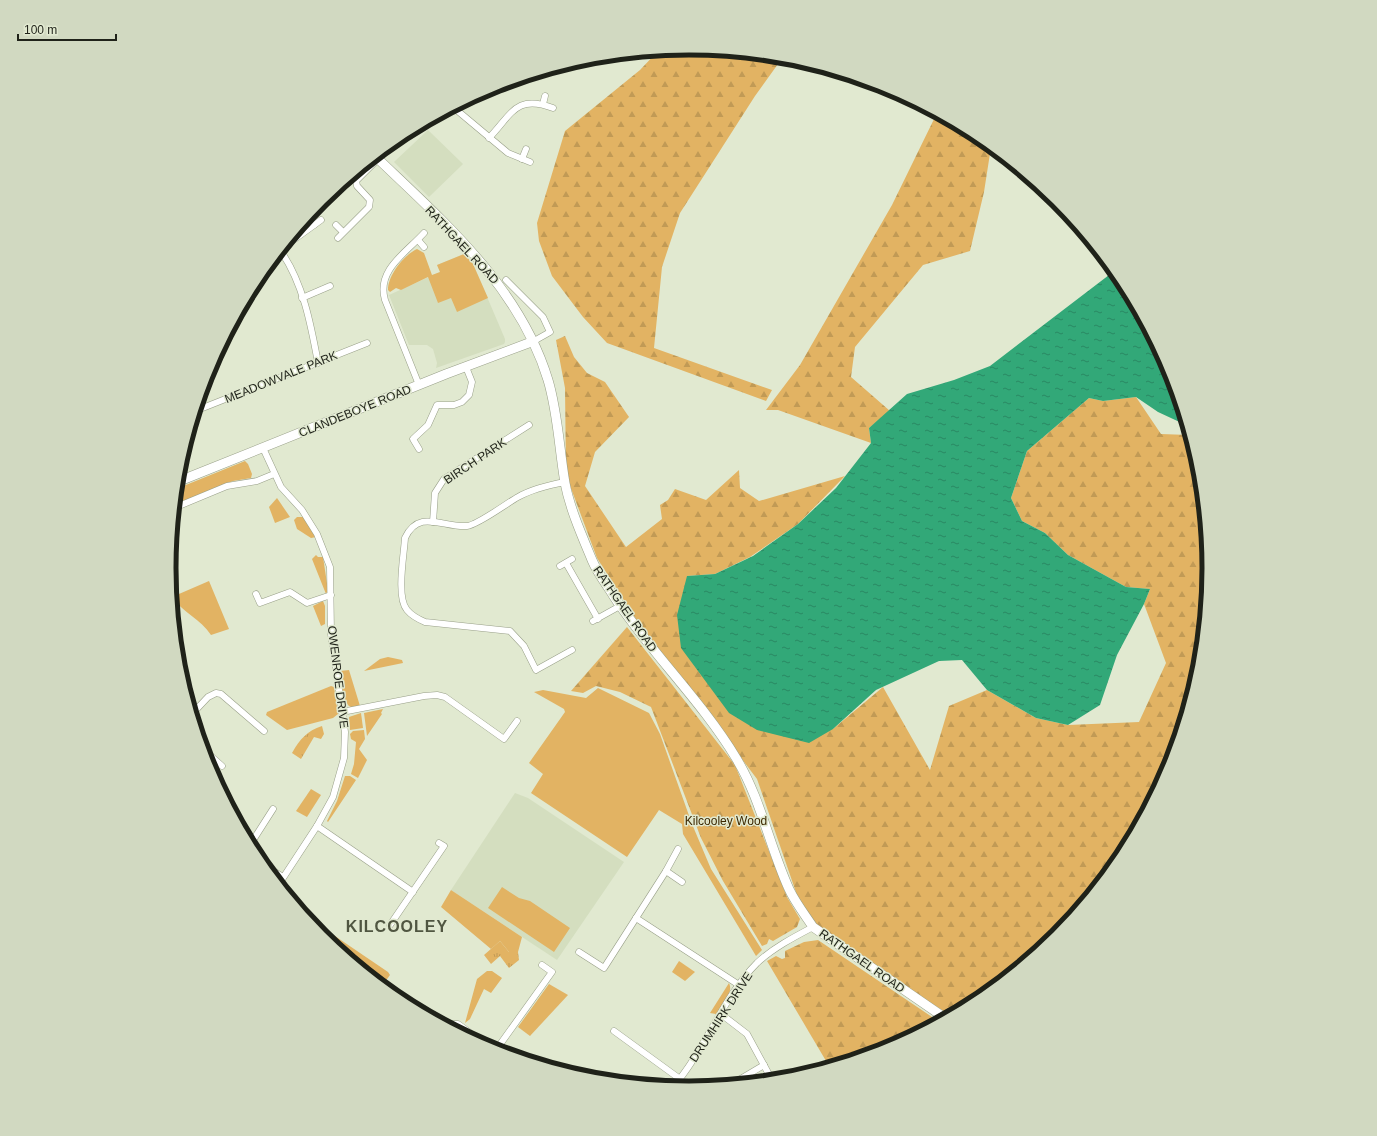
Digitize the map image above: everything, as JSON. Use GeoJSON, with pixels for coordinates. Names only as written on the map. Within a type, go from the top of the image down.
{"type":"FeatureCollection","features":[{"type":"Feature","properties":{"kind":"street"},"geometry":{"type":"LineString","coordinates":[[543,104],[546,96]]}},
{"type":"Feature","properties":{"kind":"street"},"geometry":{"type":"LineString","coordinates":[[489,138],[516,107],[531,102],[543,104],[553,108]]}},
{"type":"Feature","properties":{"kind":"street"},"geometry":{"type":"LineString","coordinates":[[457,111],[508,153],[530,162]]}},
{"type":"Feature","properties":{"kind":"street"},"geometry":{"type":"LineString","coordinates":[[522,158],[526,149]]}},
{"type":"Feature","properties":{"kind":"street","name":"RATHGAEL ROAD"},"geometry":{"type":"LineString","coordinates":[[379,159],[468,248],[502,290],[534,341],[541,357],[558,420],[565,482],[593,562],[620,606],[737,758],[761,809],[789,890],[813,927],[940,1015]]}},
{"type":"Feature","properties":{"kind":"street"},"geometry":{"type":"LineString","coordinates":[[338,238],[370,205],[370,200],[357,186],[356,181],[367,168]]}},
{"type":"Feature","properties":{"kind":"street"},"geometry":{"type":"LineString","coordinates":[[297,238],[321,220]]}},
{"type":"Feature","properties":{"kind":"street"},"geometry":{"type":"LineString","coordinates":[[311,221],[314,225]]}},
{"type":"Feature","properties":{"kind":"street"},"geometry":{"type":"LineString","coordinates":[[336,225],[343,232]]}},
{"type":"Feature","properties":{"kind":"street"},"geometry":{"type":"LineString","coordinates":[[419,384],[385,300],[383,286],[391,266],[424,233]]}},
{"type":"Feature","properties":{"kind":"street"},"geometry":{"type":"LineString","coordinates":[[418,240],[424,247]]}},
{"type":"Feature","properties":{"kind":"street"},"geometry":{"type":"LineString","coordinates":[[282,255],[302,298],[310,321],[318,363]]}},
{"type":"Feature","properties":{"kind":"street"},"geometry":{"type":"LineString","coordinates":[[506,280],[543,317],[550,332],[534,341]]}},
{"type":"Feature","properties":{"kind":"street"},"geometry":{"type":"LineString","coordinates":[[302,298],[330,286]]}},
{"type":"Feature","properties":{"kind":"street","name":"CLANDEBOYE ROAD"},"geometry":{"type":"LineString","coordinates":[[183,480],[419,384],[534,341]]}},
{"type":"Feature","properties":{"kind":"street","name":"MEADOWVALE PARK"},"geometry":{"type":"LineString","coordinates":[[201,409],[367,343]]}},
{"type":"Feature","properties":{"kind":"street"},"geometry":{"type":"LineString","coordinates":[[419,449],[413,439],[428,425],[437,405],[454,405],[462,402],[469,395],[472,382],[466,366]]}},
{"type":"Feature","properties":{"kind":"street"},"geometry":{"type":"LineString","coordinates":[[472,382],[480,383]]}},
{"type":"Feature","properties":{"kind":"street"},"geometry":{"type":"LineString","coordinates":[[518,422],[522,430]]}},
{"type":"Feature","properties":{"kind":"street","name":"BIRCH PARK"},"geometry":{"type":"LineString","coordinates":[[433,522],[435,494],[444,479],[529,425]]}},
{"type":"Feature","properties":{"kind":"street","name":"OWENROE DRIVE"},"geometry":{"type":"LineString","coordinates":[[263,448],[281,487],[306,515],[318,534],[330,567],[331,634],[345,732],[344,758],[333,797],[317,826],[283,877]]}},
{"type":"Feature","properties":{"kind":"street"},"geometry":{"type":"LineString","coordinates":[[180,506],[227,486],[257,481],[274,474]]}},
{"type":"Feature","properties":{"kind":"street"},"geometry":{"type":"LineString","coordinates":[[565,482],[548,486],[520,496],[468,526],[433,522],[416,524],[408,531],[405,538],[401,594],[406,609],[417,619],[425,622],[510,631],[524,646],[536,670],[572,650]]}},
{"type":"Feature","properties":{"kind":"street"},"geometry":{"type":"LineString","coordinates":[[572,559],[563,564],[595,620],[620,606]]}},
{"type":"Feature","properties":{"kind":"street"},"geometry":{"type":"LineString","coordinates":[[256,594],[260,603],[290,592],[308,603],[331,596]]}},
{"type":"Feature","properties":{"kind":"street"},"geometry":{"type":"LineString","coordinates":[[196,710],[208,696],[216,693],[221,694],[264,731]]}},
{"type":"Feature","properties":{"kind":"street"},"geometry":{"type":"LineString","coordinates":[[342,712],[424,696],[437,695],[445,698],[504,739],[517,721]]}},
{"type":"Feature","properties":{"kind":"street"},"geometry":{"type":"LineString","coordinates":[[212,757],[222,766]]}},
{"type":"Feature","properties":{"kind":"street"},"geometry":{"type":"LineString","coordinates":[[254,839],[273,809]]}},
{"type":"Feature","properties":{"kind":"street"},"geometry":{"type":"LineString","coordinates":[[317,826],[413,892]]}},
{"type":"Feature","properties":{"kind":"street"},"geometry":{"type":"LineString","coordinates":[[390,925],[444,846],[439,843]]}},
{"type":"Feature","properties":{"kind":"street"},"geometry":{"type":"LineString","coordinates":[[579,952],[604,968],[666,871],[678,849]]}},
{"type":"Feature","properties":{"kind":"street"},"geometry":{"type":"LineString","coordinates":[[666,871],[682,882]]}},
{"type":"Feature","properties":{"kind":"street"},"geometry":{"type":"LineString","coordinates":[[277,873],[283,877]]}},
{"type":"Feature","properties":{"kind":"street"},"geometry":{"type":"LineString","coordinates":[[636,918],[739,985]]}},
{"type":"Feature","properties":{"kind":"street","name":"DRUMHIRK DRIVE"},"geometry":{"type":"LineString","coordinates":[[680,1079],[739,985],[762,958],[813,927]]}},
{"type":"Feature","properties":{"kind":"street"},"geometry":{"type":"LineString","coordinates":[[500,1045],[552,972],[542,965]]}},
{"type":"Feature","properties":{"kind":"street"},"geometry":{"type":"LineString","coordinates":[[721,1014],[747,1034],[769,1075]]}},
{"type":"Feature","properties":{"kind":"street"},"geometry":{"type":"LineString","coordinates":[[454,1024],[458,1024],[466,1030]]}},
{"type":"Feature","properties":{"kind":"street"},"geometry":{"type":"LineString","coordinates":[[614,1031],[680,1079]]}},
{"type":"Feature","properties":{"kind":"street"},"geometry":{"type":"LineString","coordinates":[[742,1078],[764,1065]]}},
{"type":"Feature","properties":{"kind":"shaded area"},"geometry":{"type":"Polygon","coordinates":[[[428,130],[463,164],[429,197],[394,162],[428,130]]]}},
{"type":"Feature","properties":{"kind":"shaded area"},"geometry":{"type":"Polygon","coordinates":[[[464,254],[473,264],[505,342],[504,344],[436,368],[437,363],[433,349],[427,345],[409,345],[389,295],[440,272],[437,265],[464,254]]]}},
{"type":"Feature","properties":{"kind":"shaded area"},"geometry":{"type":"Polygon","coordinates":[[[515,793],[528,798],[624,862],[557,960],[451,890],[515,793]]]}},
{"type":"Feature","properties":{"kind":"green space"},"geometry":{"type":"Polygon","coordinates":[[[655,56],[722,56],[779,63],[755,96],[680,213],[662,267],[654,348],[772,390],[766,401],[607,343],[583,317],[552,276],[539,241],[537,223],[565,131],[655,56]]]}},
{"type":"Feature","properties":{"kind":"green space"},"geometry":{"type":"Polygon","coordinates":[[[851,81],[885,94],[897,99],[851,81]]]}},
{"type":"Feature","properties":{"kind":"green space"},"geometry":{"type":"Polygon","coordinates":[[[934,118],[974,141],[990,153],[984,192],[970,251],[923,265],[855,347],[851,377],[890,411],[869,428],[871,443],[778,410],[766,410],[800,365],[892,205],[934,118]]]}},
{"type":"Feature","properties":{"kind":"green space"},"geometry":{"type":"Polygon","coordinates":[[[417,249],[424,253],[432,275],[440,272],[437,265],[464,254],[473,264],[488,298],[457,312],[451,298],[438,303],[428,277],[401,290],[396,288],[390,292],[388,290],[389,284],[394,272],[407,256],[417,249]]]}},
{"type":"Feature","properties":{"kind":"green space"},"geometry":{"type":"Polygon","coordinates":[[[565,336],[574,357],[587,373],[605,382],[629,417],[595,452],[585,486],[626,547],[662,519],[660,505],[668,500],[675,489],[706,500],[739,470],[740,488],[759,501],[845,476],[798,524],[750,557],[715,574],[687,576],[833,729],[883,687],[930,770],[949,706],[987,690],[1036,718],[1068,725],[1139,722],[1166,663],[1144,604],[1150,589],[1126,587],[1068,555],[1045,533],[1022,521],[1011,498],[1027,451],[1089,398],[1103,401],[1136,397],[1161,434],[1184,435],[1192,468],[1197,501],[1202,568],[1197,635],[1192,668],[1174,733],[1149,795],[1133,825],[1095,880],[1074,906],[1027,954],[974,995],[945,1012],[871,966],[817,927],[799,901],[757,779],[636,619],[597,558],[566,475],[565,388],[556,340],[565,336]]]}},
{"type":"Feature","properties":{"kind":"green space"},"geometry":{"type":"Polygon","coordinates":[[[245,461],[248,464],[252,474],[251,478],[233,481],[180,503],[182,486],[245,461]]]}},
{"type":"Feature","properties":{"kind":"green space"},"geometry":{"type":"Polygon","coordinates":[[[277,498],[290,517],[275,523],[269,507],[277,498]]]}},
{"type":"Feature","properties":{"kind":"green space"},"geometry":{"type":"Polygon","coordinates":[[[297,517],[303,517],[316,537],[311,538],[297,529],[294,520],[297,517]]]}},
{"type":"Feature","properties":{"kind":"green space"},"geometry":{"type":"Polygon","coordinates":[[[316,555],[318,557],[323,557],[328,590],[326,594],[312,559],[316,555]]]}},
{"type":"Feature","properties":{"kind":"green space"},"geometry":{"type":"Polygon","coordinates":[[[209,581],[229,629],[211,635],[202,624],[177,603],[177,595],[209,581]]]}},
{"type":"Feature","properties":{"kind":"green space"},"geometry":{"type":"Polygon","coordinates":[[[323,601],[325,606],[325,624],[321,626],[313,606],[323,601]]]}},
{"type":"Feature","properties":{"kind":"green space","name":"Kilcooley Wood"},"geometry":{"type":"Polygon","coordinates":[[[627,627],[735,765],[787,897],[800,919],[797,927],[773,941],[769,939],[767,944],[762,946],[723,881],[701,838],[651,707],[620,692],[596,686],[583,693],[571,691],[627,627]]]}},
{"type":"Feature","properties":{"kind":"green space"},"geometry":{"type":"Polygon","coordinates":[[[388,657],[402,660],[403,663],[364,671],[380,659],[388,657]]]}},
{"type":"Feature","properties":{"kind":"green space"},"geometry":{"type":"Polygon","coordinates":[[[349,670],[360,706],[351,707],[348,705],[344,697],[340,671],[349,670]]]}},
{"type":"Feature","properties":{"kind":"green space"},"geometry":{"type":"Polygon","coordinates":[[[331,686],[334,687],[338,714],[333,718],[287,730],[266,715],[267,712],[331,686]]]}},
{"type":"Feature","properties":{"kind":"green space"},"geometry":{"type":"Polygon","coordinates":[[[598,688],[649,713],[660,734],[692,824],[711,869],[762,950],[756,956],[683,834],[682,824],[659,810],[627,857],[531,793],[543,774],[529,763],[565,712],[564,709],[534,692],[543,690],[586,698],[598,688]]]}},
{"type":"Feature","properties":{"kind":"green space"},"geometry":{"type":"Polygon","coordinates":[[[383,709],[382,714],[367,736],[364,713],[383,709]]]}},
{"type":"Feature","properties":{"kind":"green space"},"geometry":{"type":"Polygon","coordinates":[[[361,713],[363,728],[350,730],[349,717],[361,713]]]}},
{"type":"Feature","properties":{"kind":"green space"},"geometry":{"type":"Polygon","coordinates":[[[322,726],[324,734],[321,739],[314,737],[301,759],[292,753],[304,736],[312,730],[322,726]]]}},
{"type":"Feature","properties":{"kind":"green space"},"geometry":{"type":"Polygon","coordinates":[[[364,730],[365,739],[359,749],[367,760],[358,778],[351,774],[354,764],[356,742],[351,739],[350,734],[353,731],[364,730]]]}},
{"type":"Feature","properties":{"kind":"green space"},"geometry":{"type":"Polygon","coordinates":[[[345,776],[350,776],[356,780],[328,822],[327,821],[337,801],[345,776]]]}},
{"type":"Feature","properties":{"kind":"green space"},"geometry":{"type":"Polygon","coordinates":[[[311,789],[321,795],[307,817],[296,811],[311,789]]]}},
{"type":"Feature","properties":{"kind":"green space"},"geometry":{"type":"Polygon","coordinates":[[[502,887],[519,898],[530,901],[570,928],[554,952],[488,908],[502,887]]]}},
{"type":"Feature","properties":{"kind":"green space"},"geometry":{"type":"Polygon","coordinates":[[[451,890],[522,937],[518,952],[509,952],[500,941],[491,949],[441,907],[451,890]]]}},
{"type":"Feature","properties":{"kind":"green space"},"geometry":{"type":"Polygon","coordinates":[[[323,928],[388,972],[390,975],[385,982],[350,954],[323,928]]]}},
{"type":"Feature","properties":{"kind":"green space"},"geometry":{"type":"Polygon","coordinates":[[[818,940],[934,1018],[885,1042],[827,1062],[767,961],[776,956],[782,959],[785,958],[785,951],[804,942],[818,940]]]}},
{"type":"Feature","properties":{"kind":"green space"},"geometry":{"type":"Polygon","coordinates":[[[500,941],[509,952],[518,952],[519,960],[509,968],[500,956],[491,964],[484,955],[500,941]]]}},
{"type":"Feature","properties":{"kind":"green space"},"geometry":{"type":"Polygon","coordinates":[[[679,961],[695,972],[685,981],[672,972],[679,961]]]}},
{"type":"Feature","properties":{"kind":"green space"},"geometry":{"type":"Polygon","coordinates":[[[487,971],[492,971],[502,978],[491,993],[484,989],[470,1019],[465,1023],[477,979],[487,971]]]}},
{"type":"Feature","properties":{"kind":"green space"},"geometry":{"type":"Polygon","coordinates":[[[729,983],[730,991],[727,999],[716,1014],[710,1013],[729,983]]]}},
{"type":"Feature","properties":{"kind":"green space"},"geometry":{"type":"Polygon","coordinates":[[[549,984],[568,995],[530,1036],[518,1027],[549,984]]]}},
{"type":"Feature","properties":{"kind":"water"},"geometry":{"type":"Polygon","coordinates":[[[1109,275],[1133,312],[1149,341],[1174,403],[1180,422],[1158,412],[1136,397],[1103,401],[1089,398],[1027,451],[1011,498],[1022,521],[1045,533],[1068,555],[1126,587],[1150,589],[1144,604],[1117,655],[1100,705],[1068,725],[1036,718],[987,690],[962,660],[939,661],[876,690],[833,729],[809,743],[757,730],[729,713],[681,648],[677,615],[687,576],[715,574],[753,556],[798,524],[836,488],[871,443],[869,428],[907,394],[954,380],[990,366],[1109,275]]]}},
{"type":"Feature","properties":{"kind":"district","name":"KILCOOLEY"},"geometry":{"type":"Point","coordinates":[397,926]}}]}
